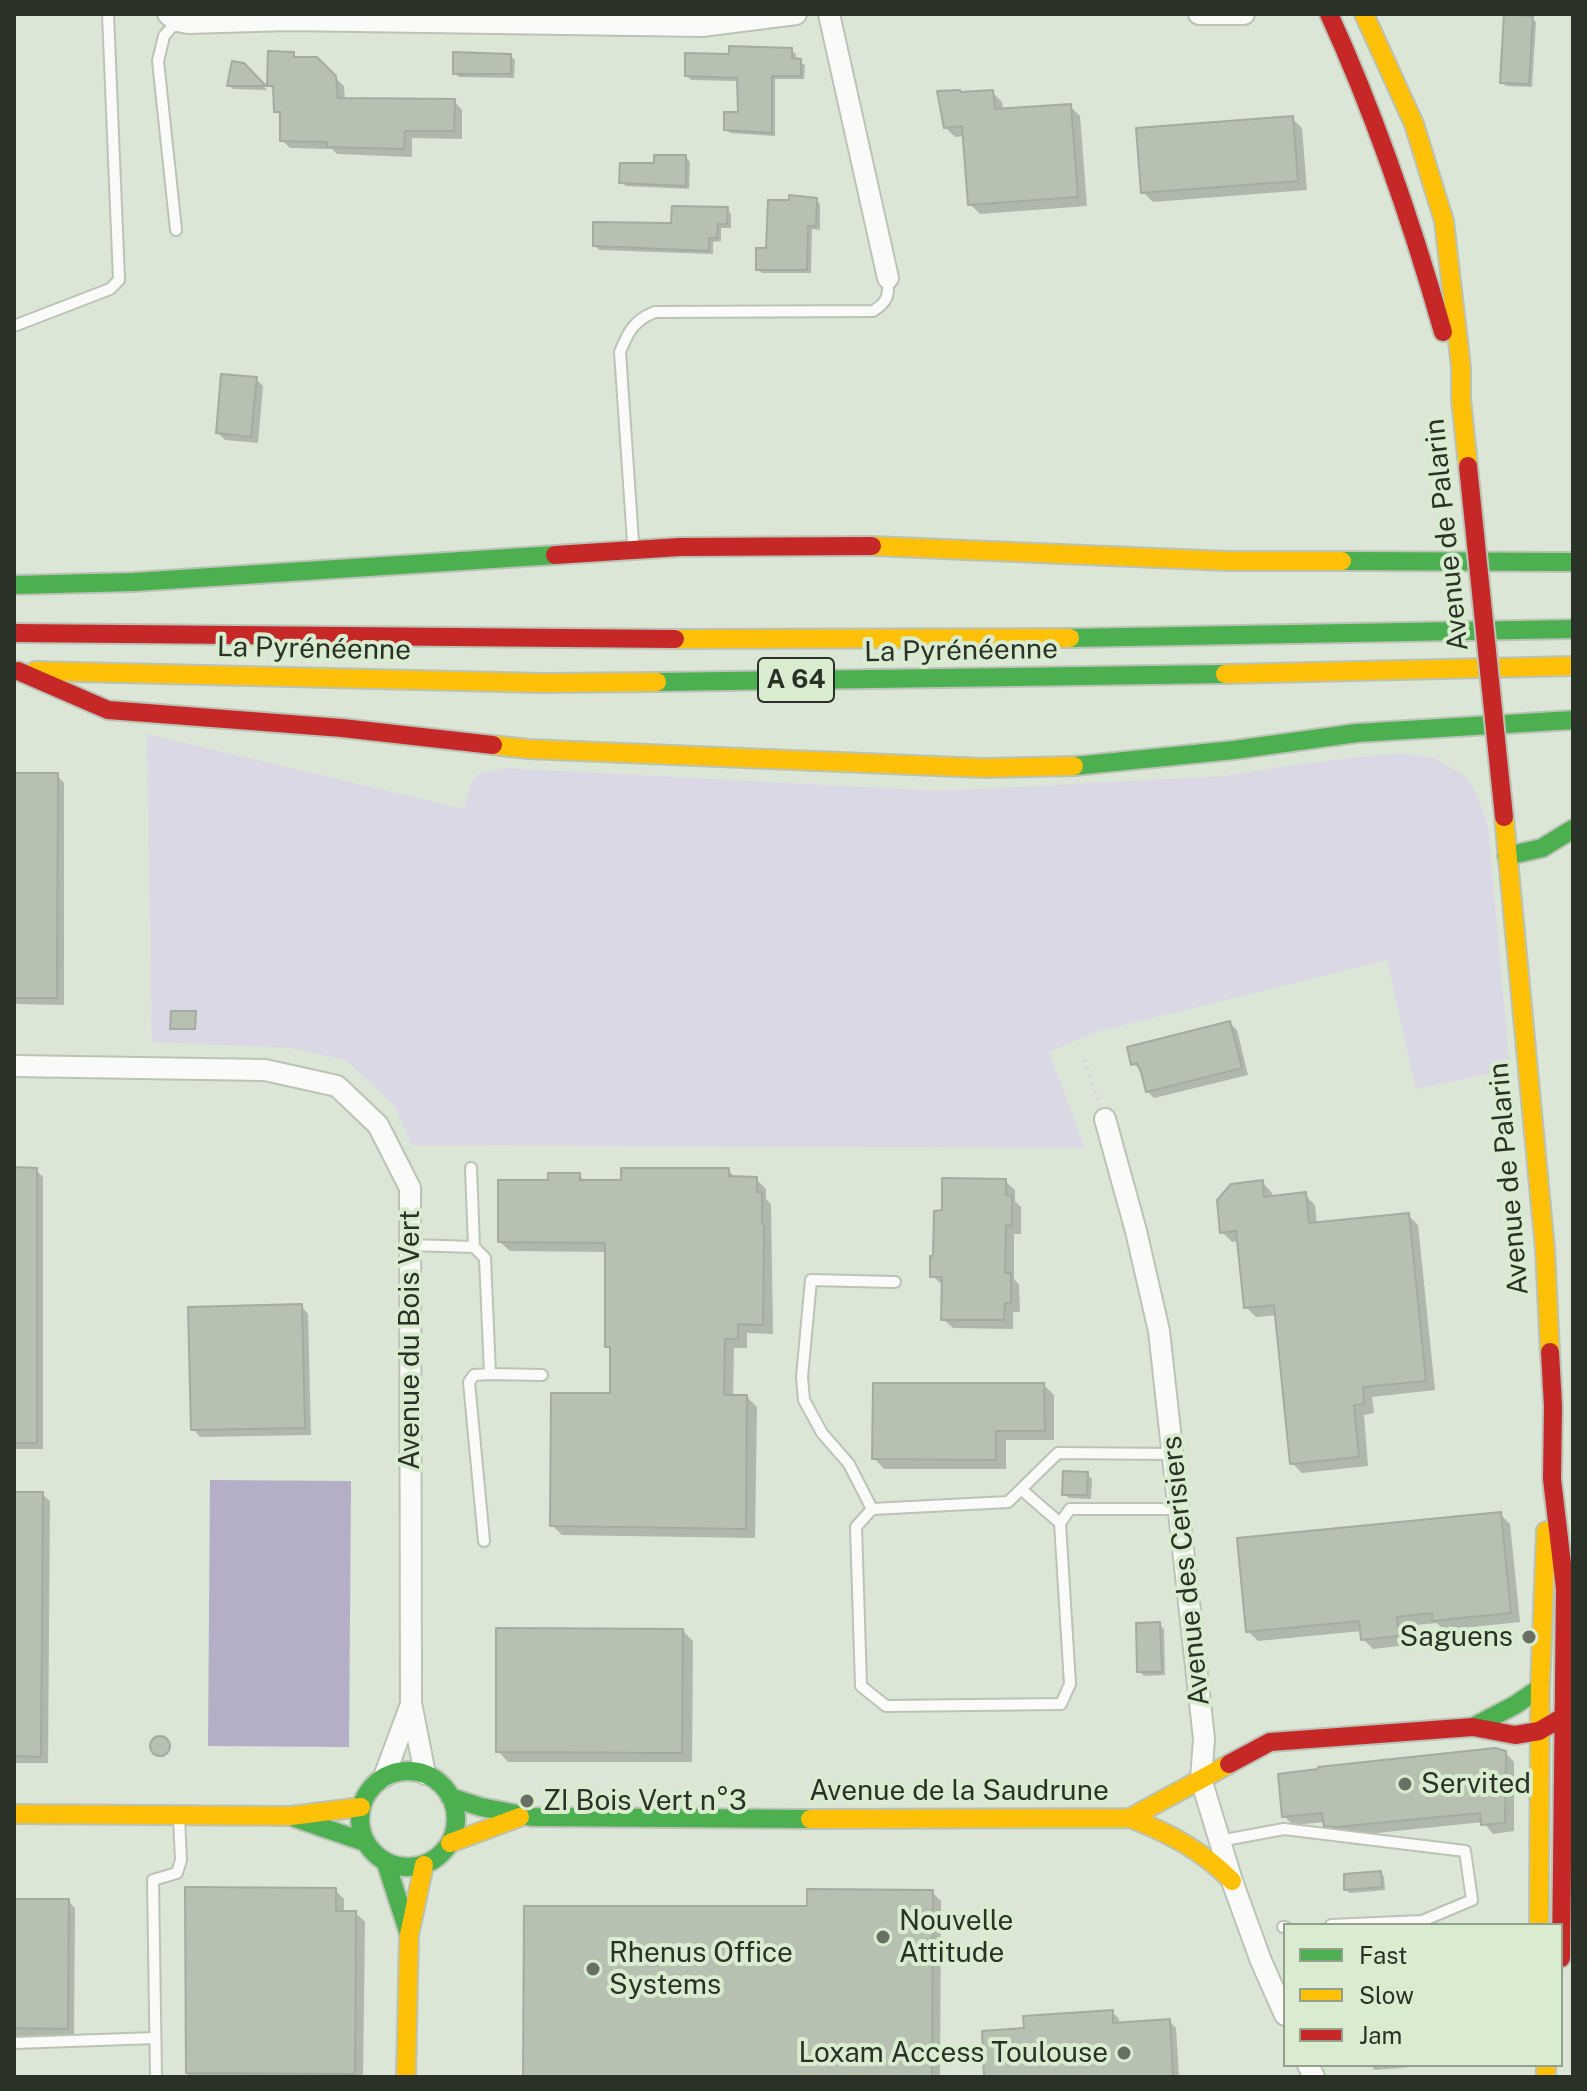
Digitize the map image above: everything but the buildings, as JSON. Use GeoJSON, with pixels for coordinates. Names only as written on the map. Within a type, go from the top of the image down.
{"type":"FeatureCollection","features":[{"type":"Feature","properties":{"kind":"main road","name":"Avenue de Palarin"},"geometry":{"type":"LineString","coordinates":[[1329,14],[1382,140],[1418,241],[1461,399]]}},
{"type":"Feature","properties":{"kind":"main road","name":"Avenue de Palarin"},"geometry":{"type":"LineString","coordinates":[[1364,14],[1414,124],[1444,221],[1532,1090],[1545,1249],[1553,1406],[1552,1479],[1543,1552],[1540,1688],[1551,1725],[1540,1755],[1539,1923]]}},
{"type":"Feature","properties":{"kind":"main road"},"geometry":{"type":"LineString","coordinates":[[14,585],[134,582],[634,550],[786,545],[901,546],[1228,561],[1573,562]]}},
{"type":"Feature","properties":{"kind":"main road","name":"La Pyrénéenne"},"geometry":{"type":"LineString","coordinates":[[14,633],[540,639],[1082,638],[1573,629]]}},
{"type":"Feature","properties":{"kind":"main road","name":"La Pyrénéenne"},"geometry":{"type":"LineString","coordinates":[[16,671],[543,683],[1082,677],[1573,666]]}},
{"type":"Feature","properties":{"kind":"main road"},"geometry":{"type":"LineString","coordinates":[[16,671],[108,710],[342,728],[528,749],[984,768],[1075,766],[1234,750],[1357,733],[1573,720]]}},
{"type":"Feature","properties":{"kind":"main road"},"geometry":{"type":"LineString","coordinates":[[1507,856],[1535,852],[1573,829]]}},
{"type":"Feature","properties":{"kind":"main road","name":"Avenue de Palarin"},"geometry":{"type":"LineString","coordinates":[[1552,1479],[1565,1589],[1551,1725],[1559,1923]]}},
{"type":"Feature","properties":{"kind":"main road","name":"Avenue de la Saudrune"},"geometry":{"type":"LineString","coordinates":[[1473,1727],[1540,1688]]}},
{"type":"Feature","properties":{"kind":"main road"},"geometry":{"type":"LineString","coordinates":[[1515,1705],[1551,1725]]}},
{"type":"Feature","properties":{"kind":"main road","name":"Avenue de la Saudrune"},"geometry":{"type":"LineString","coordinates":[[450,1797],[522,1817],[663,1820],[1130,1818],[1270,1742],[1473,1727],[1515,1735],[1551,1725]]}},
{"type":"Feature","properties":{"kind":"main road","name":"Avenue de la Saudrune"},"geometry":{"type":"LineString","coordinates":[[1515,1735],[1540,1755]]}},
{"type":"Feature","properties":{"kind":"main road"},"geometry":{"type":"LineString","coordinates":[[397,1772],[425,1774],[444,1787],[450,1797],[455,1812],[455,1828],[450,1843],[434,1860],[424,1865],[411,1868],[386,1863],[365,1842],[359,1819],[361,1807],[374,1785],[384,1777],[397,1772]]}},
{"type":"Feature","properties":{"kind":"main road"},"geometry":{"type":"LineString","coordinates":[[14,1814],[291,1816],[361,1807]]}},
{"type":"Feature","properties":{"kind":"main road"},"geometry":{"type":"LineString","coordinates":[[291,1816],[365,1842]]}},
{"type":"Feature","properties":{"kind":"main road","name":"Avenue de la Saudrune"},"geometry":{"type":"LineString","coordinates":[[450,1843],[522,1817]]}},
{"type":"Feature","properties":{"kind":"main road"},"geometry":{"type":"LineString","coordinates":[[1130,1818],[1184,1842],[1217,1865],[1232,1881]]}},
{"type":"Feature","properties":{"kind":"main road"},"geometry":{"type":"LineString","coordinates":[[386,1863],[409,1935]]}},
{"type":"Feature","properties":{"kind":"main road"},"geometry":{"type":"LineString","coordinates":[[406,2077],[409,1935],[424,1865]]}},
{"type":"Feature","properties":{"kind":"street"},"geometry":{"type":"LineString","coordinates":[[173,18],[702,26],[796,14]]}},
{"type":"Feature","properties":{"kind":"street"},"geometry":{"type":"LineString","coordinates":[[829,14],[888,278]]}},
{"type":"Feature","properties":{"kind":"street"},"geometry":{"type":"LineString","coordinates":[[1199,14],[1241,14]]}},
{"type":"Feature","properties":{"kind":"street","name":"Avenue du Bois Vert"},"geometry":{"type":"LineString","coordinates":[[14,1066],[265,1070],[337,1086],[378,1125],[410,1188],[411,1703],[425,1774]]}},
{"type":"Feature","properties":{"kind":"street","name":"Avenue des Cerisiers"},"geometry":{"type":"LineString","coordinates":[[1105,1119],[1159,1331],[1204,1739],[1201,1779],[1232,1881],[1283,2010]]}},
{"type":"Feature","properties":{"kind":"street","name":"Avenue du Bois Vert"},"geometry":{"type":"LineString","coordinates":[[384,1777],[411,1703]]}},
{"type":"Feature","properties":{"kind":"lane"},"geometry":{"type":"LineString","coordinates":[[14,326],[110,289],[119,280],[108,14]]}},
{"type":"Feature","properties":{"kind":"lane"},"geometry":{"type":"LineString","coordinates":[[173,18],[164,36],[158,61],[176,230]]}},
{"type":"Feature","properties":{"kind":"lane"},"geometry":{"type":"LineString","coordinates":[[634,550],[620,352],[634,324],[655,312],[873,311],[883,305],[889,295],[888,278]]}},
{"type":"Feature","properties":{"kind":"lane"},"geometry":{"type":"LineString","coordinates":[[471,1168],[474,1247],[485,1258],[490,1374]]}},
{"type":"Feature","properties":{"kind":"lane"},"geometry":{"type":"LineString","coordinates":[[410,1245],[474,1247]]}},
{"type":"Feature","properties":{"kind":"lane"},"geometry":{"type":"LineString","coordinates":[[872,1509],[849,1464],[822,1433],[804,1400],[805,1334],[811,1280],[895,1282]]}},
{"type":"Feature","properties":{"kind":"lane"},"geometry":{"type":"LineString","coordinates":[[484,1541],[469,1382],[474,1375],[542,1375]]}},
{"type":"Feature","properties":{"kind":"lane"},"geometry":{"type":"LineString","coordinates":[[1173,1454],[1058,1453],[1008,1502],[872,1509],[856,1527],[861,1686],[886,1706],[1061,1704],[1070,1684],[1060,1523],[1070,1509],[1179,1509]]}},
{"type":"Feature","properties":{"kind":"lane"},"geometry":{"type":"LineString","coordinates":[[1022,1490],[1060,1523]]}},
{"type":"Feature","properties":{"kind":"lane"},"geometry":{"type":"LineString","coordinates":[[156,2077],[153,1880],[177,1873],[181,1860],[179,1816]]}},
{"type":"Feature","properties":{"kind":"lane"},"geometry":{"type":"LineString","coordinates":[[1219,1841],[1284,1829],[1465,1851],[1472,1900],[1422,1921],[1376,1923]]}},
{"type":"Feature","properties":{"kind":"lane"},"geometry":{"type":"LineString","coordinates":[[14,2043],[155,2038]]}},
{"type":"Feature","properties":{"kind":"path"},"geometry":{"type":"LineString","coordinates":[[1084,1060],[1105,1119]]}},
{"type":"Feature","properties":{"kind":"shaded area"},"geometry":{"type":"Polygon","coordinates":[[[147,734],[464,809],[477,775],[504,768],[940,791],[1225,776],[1397,753],[1434,758],[1466,777],[1488,826],[1510,1069],[1416,1089],[1387,960],[1096,1032],[1049,1052],[1085,1148],[412,1145],[395,1106],[346,1060],[290,1048],[152,1042],[147,734]]]}},
{"type":"Feature","properties":{"kind":"shaded area"},"geometry":{"type":"Polygon","coordinates":[[[210,1480],[351,1481],[349,1747],[208,1746],[210,1480]]]}},
{"type":"Feature","properties":{"kind":"traffic: fast"},"geometry":{"type":"LineString","coordinates":[[14,585],[134,582],[555,555]]}},
{"type":"Feature","properties":{"kind":"traffic: fast"},"geometry":{"type":"LineString","coordinates":[[1342,561],[1573,562]]}},
{"type":"Feature","properties":{"kind":"traffic: fast"},"geometry":{"type":"LineString","coordinates":[[1070,638],[1573,629]]}},
{"type":"Feature","properties":{"kind":"traffic: fast"},"geometry":{"type":"LineString","coordinates":[[657,682],[1225,674]]}},
{"type":"Feature","properties":{"kind":"traffic: fast"},"geometry":{"type":"LineString","coordinates":[[1074,766],[1234,750],[1357,733],[1573,720]]}},
{"type":"Feature","properties":{"kind":"traffic: fast"},"geometry":{"type":"LineString","coordinates":[[1507,856],[1542,848],[1573,829]]}},
{"type":"Feature","properties":{"kind":"traffic: fast"},"geometry":{"type":"LineString","coordinates":[[1473,1727],[1540,1688]]}},
{"type":"Feature","properties":{"kind":"traffic: fast"},"geometry":{"type":"LineString","coordinates":[[408,1771],[426,1775],[442,1785],[452,1801],[456,1819],[452,1837],[442,1853],[426,1863],[408,1867],[390,1863],[374,1853],[364,1837],[360,1819],[364,1801],[374,1785],[390,1775],[408,1771]]}},
{"type":"Feature","properties":{"kind":"traffic: fast"},"geometry":{"type":"LineString","coordinates":[[450,1797],[532,1817],[810,1819]]}},
{"type":"Feature","properties":{"kind":"traffic: fast"},"geometry":{"type":"LineString","coordinates":[[295,1818],[365,1842]]}},
{"type":"Feature","properties":{"kind":"traffic: fast"},"geometry":{"type":"LineString","coordinates":[[386,1863],[409,1934]]}},
{"type":"Feature","properties":{"kind":"traffic: slow"},"geometry":{"type":"LineString","coordinates":[[1364,14],[1414,124],[1444,221],[1461,367],[1468,466]]}},
{"type":"Feature","properties":{"kind":"traffic: slow"},"geometry":{"type":"LineString","coordinates":[[872,546],[1228,561],[1342,561]]}},
{"type":"Feature","properties":{"kind":"traffic: slow"},"geometry":{"type":"LineString","coordinates":[[675,639],[1070,638]]}},
{"type":"Feature","properties":{"kind":"traffic: slow"},"geometry":{"type":"LineString","coordinates":[[1225,674],[1573,666]]}},
{"type":"Feature","properties":{"kind":"traffic: slow"},"geometry":{"type":"LineString","coordinates":[[35,671],[543,683],[657,682]]}},
{"type":"Feature","properties":{"kind":"traffic: slow"},"geometry":{"type":"LineString","coordinates":[[493,745],[984,768],[1074,766]]}},
{"type":"Feature","properties":{"kind":"traffic: slow"},"geometry":{"type":"LineString","coordinates":[[1504,817],[1545,1249],[1550,1352]]}},
{"type":"Feature","properties":{"kind":"traffic: slow"},"geometry":{"type":"LineString","coordinates":[[1539,1923],[1540,1688],[1546,1531]]}},
{"type":"Feature","properties":{"kind":"traffic: slow"},"geometry":{"type":"LineString","coordinates":[[810,1819],[1130,1818],[1229,1764]]}},
{"type":"Feature","properties":{"kind":"traffic: slow"},"geometry":{"type":"LineString","coordinates":[[14,1814],[291,1816],[361,1807]]}},
{"type":"Feature","properties":{"kind":"traffic: slow"},"geometry":{"type":"LineString","coordinates":[[450,1843],[520,1817]]}},
{"type":"Feature","properties":{"kind":"traffic: slow"},"geometry":{"type":"LineString","coordinates":[[1130,1818],[1185,1844],[1232,1881]]}},
{"type":"Feature","properties":{"kind":"traffic: slow"},"geometry":{"type":"LineString","coordinates":[[406,2077],[409,1935],[424,1865]]}},
{"type":"Feature","properties":{"kind":"traffic: slow"},"geometry":{"type":"LineString","coordinates":[[1546,2067],[1546,2077]]}},
{"type":"Feature","properties":{"kind":"traffic: jam"},"geometry":{"type":"LineString","coordinates":[[1329,14],[1392,171],[1443,332]]}},
{"type":"Feature","properties":{"kind":"traffic: jam"},"geometry":{"type":"LineString","coordinates":[[1468,466],[1504,817]]}},
{"type":"Feature","properties":{"kind":"traffic: jam"},"geometry":{"type":"LineString","coordinates":[[555,555],[680,547],[872,546]]}},
{"type":"Feature","properties":{"kind":"traffic: jam"},"geometry":{"type":"LineString","coordinates":[[14,633],[675,639]]}},
{"type":"Feature","properties":{"kind":"traffic: jam"},"geometry":{"type":"LineString","coordinates":[[18,671],[108,710],[342,728],[493,745]]}},
{"type":"Feature","properties":{"kind":"traffic: jam"},"geometry":{"type":"LineString","coordinates":[[1550,1352],[1552,1479],[1565,1589],[1561,1923]]}},
{"type":"Feature","properties":{"kind":"traffic: jam"},"geometry":{"type":"LineString","coordinates":[[1229,1764],[1270,1742],[1473,1727],[1515,1735],[1539,1731],[1563,1717]]}},
{"type":"Feature","properties":{"kind":"place","name":"Saguens"},"geometry":{"type":"Point","coordinates":[1529,1637]}},
{"type":"Feature","properties":{"kind":"place","name":"Servited"},"geometry":{"type":"Point","coordinates":[1405,1784]}},
{"type":"Feature","properties":{"kind":"place","name":"ZI Bois Vert n°3"},"geometry":{"type":"Point","coordinates":[527,1801]}},
{"type":"Feature","properties":{"kind":"place","name":"Nouvelle Attitude"},"geometry":{"type":"Point","coordinates":[883,1937]}},
{"type":"Feature","properties":{"kind":"place","name":"Rhenus Office Systems"},"geometry":{"type":"Point","coordinates":[593,1969]}},
{"type":"Feature","properties":{"kind":"place","name":"Loxam Access Toulouse"},"geometry":{"type":"Point","coordinates":[1124,2053]}}]}
